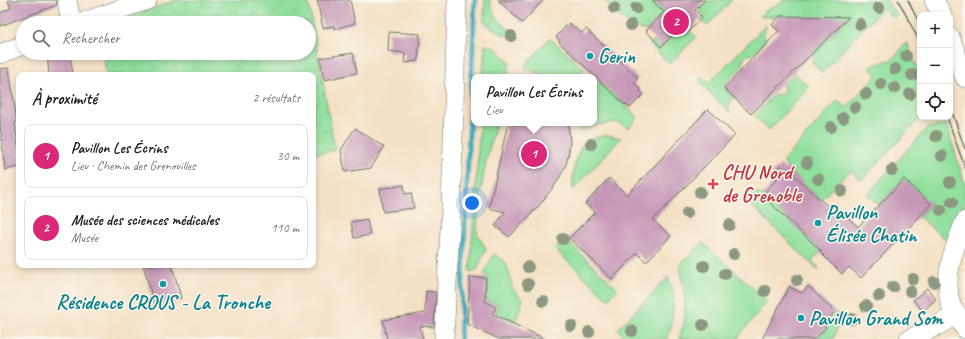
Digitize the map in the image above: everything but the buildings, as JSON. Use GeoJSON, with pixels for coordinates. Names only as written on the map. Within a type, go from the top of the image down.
{"type":"FeatureCollection","features":[{"type":"Feature","properties":{"kind":"street"},"geometry":{"type":"LineString","coordinates":[[67,0],[70,16]]}},
{"type":"Feature","properties":{"kind":"street"},"geometry":{"type":"LineString","coordinates":[[101,16],[147,0]]}},
{"type":"Feature","properties":{"kind":"street"},"geometry":{"type":"LineString","coordinates":[[444,339],[451,208],[457,0]]}},
{"type":"Feature","properties":{"kind":"street"},"geometry":{"type":"LineString","coordinates":[[934,0],[940,12]]}},
{"type":"Feature","properties":{"kind":"street"},"geometry":{"type":"LineString","coordinates":[[953,45],[965,78]]}},
{"type":"Feature","properties":{"kind":"street"},"geometry":{"type":"LineString","coordinates":[[0,54],[16,48]]}},
{"type":"Feature","properties":{"kind":"street"},"geometry":{"type":"LineString","coordinates":[[909,339],[937,326],[961,322],[951,305],[948,284],[951,257],[965,221]]}},
{"type":"Feature","properties":{"kind":"green space"},"geometry":{"type":"Polygon","coordinates":[[[176,0],[308,0],[311,16],[132,16],[176,0]]]}},
{"type":"Feature","properties":{"kind":"green space"},"geometry":{"type":"Polygon","coordinates":[[[485,0],[490,0],[496,16],[515,35],[513,39],[492,28],[484,21],[485,0]]]}},
{"type":"Feature","properties":{"kind":"green space"},"geometry":{"type":"Polygon","coordinates":[[[603,0],[659,0],[660,2],[657,5],[664,12],[646,31],[629,25],[603,0]]]}},
{"type":"Feature","properties":{"kind":"green space"},"geometry":{"type":"Polygon","coordinates":[[[709,0],[732,0],[707,26],[701,20],[705,16],[699,10],[709,0]]]}},
{"type":"Feature","properties":{"kind":"green space"},"geometry":{"type":"Polygon","coordinates":[[[784,0],[886,0],[897,15],[894,18],[883,8],[822,73],[812,62],[814,52],[848,18],[760,16],[765,11],[784,0]]]}},
{"type":"Feature","properties":{"kind":"green space"},"geometry":{"type":"Polygon","coordinates":[[[766,25],[764,35],[766,40],[752,55],[746,55],[743,59],[743,65],[723,86],[734,98],[729,106],[730,113],[700,83],[701,76],[709,83],[766,25]]]}},
{"type":"Feature","properties":{"kind":"green space"},"geometry":{"type":"Polygon","coordinates":[[[680,29],[687,34],[690,31],[696,37],[670,64],[650,45],[653,41],[661,48],[680,29]]]}},
{"type":"Feature","properties":{"kind":"green space"},"geometry":{"type":"Polygon","coordinates":[[[550,38],[584,69],[579,74],[540,74],[524,67],[550,38]]]}},
{"type":"Feature","properties":{"kind":"green space"},"geometry":{"type":"Polygon","coordinates":[[[907,42],[917,68],[918,120],[862,180],[850,170],[821,200],[787,168],[783,161],[838,100],[846,108],[877,75],[869,67],[893,59],[907,42]]]}},
{"type":"Feature","properties":{"kind":"green space"},"geometry":{"type":"Polygon","coordinates":[[[316,44],[335,150],[316,153],[316,72],[106,72],[104,60],[316,60],[316,44]]]}},
{"type":"Feature","properties":{"kind":"green space"},"geometry":{"type":"Polygon","coordinates":[[[485,45],[490,47],[492,45],[510,62],[508,74],[483,74],[485,45]]]}},
{"type":"Feature","properties":{"kind":"green space"},"geometry":{"type":"Polygon","coordinates":[[[795,73],[809,87],[769,130],[754,116],[773,95],[782,94],[784,90],[783,85],[795,73]]]}},
{"type":"Feature","properties":{"kind":"green space"},"geometry":{"type":"Polygon","coordinates":[[[598,81],[638,117],[629,128],[616,122],[597,125],[598,81]]]}},
{"type":"Feature","properties":{"kind":"green space"},"geometry":{"type":"Polygon","coordinates":[[[946,124],[965,185],[965,202],[948,241],[919,217],[931,204],[904,179],[879,205],[867,195],[927,128],[946,124]]]}},
{"type":"Feature","properties":{"kind":"green space"},"geometry":{"type":"Polygon","coordinates":[[[480,126],[495,126],[486,161],[479,202],[477,234],[486,249],[476,272],[470,271],[480,126]]]}},
{"type":"Feature","properties":{"kind":"green space"},"geometry":{"type":"Polygon","coordinates":[[[577,126],[595,126],[580,131],[577,126]]]}},
{"type":"Feature","properties":{"kind":"green space"},"geometry":{"type":"Polygon","coordinates":[[[606,135],[621,138],[573,190],[575,165],[582,147],[590,140],[606,135]]]}},
{"type":"Feature","properties":{"kind":"green space"},"geometry":{"type":"Polygon","coordinates":[[[751,192],[762,195],[821,251],[812,261],[819,268],[817,269],[749,203],[747,196],[751,192]]]}},
{"type":"Feature","properties":{"kind":"green space"},"geometry":{"type":"Polygon","coordinates":[[[565,239],[618,289],[608,299],[555,249],[565,239]]]}},
{"type":"Feature","properties":{"kind":"green space"},"geometry":{"type":"Polygon","coordinates":[[[703,243],[767,301],[737,339],[679,339],[685,319],[685,301],[680,264],[703,243]]]}},
{"type":"Feature","properties":{"kind":"green space"},"geometry":{"type":"Polygon","coordinates":[[[494,254],[505,262],[509,272],[512,288],[523,300],[515,322],[496,313],[498,305],[486,300],[488,278],[484,274],[494,254]]]}},
{"type":"Feature","properties":{"kind":"green space"},"geometry":{"type":"Polygon","coordinates":[[[668,277],[673,290],[673,302],[671,323],[667,339],[626,339],[618,329],[668,277]]]}},
{"type":"Feature","properties":{"kind":"green space"},"geometry":{"type":"Polygon","coordinates":[[[837,312],[839,322],[833,339],[817,339],[828,327],[826,325],[837,312]]]}},
{"type":"Feature","properties":{"kind":"waterway"},"geometry":{"type":"LineString","coordinates":[[472,74],[475,0]]}},
{"type":"Feature","properties":{"kind":"waterway"},"geometry":{"type":"LineString","coordinates":[[460,339],[471,90]]}},
{"type":"Feature","properties":{"kind":"tram line"},"geometry":{"type":"LineString","coordinates":[[898,0],[917,37]]}},
{"type":"Feature","properties":{"kind":"tram line"},"geometry":{"type":"LineString","coordinates":[[908,0],[917,19]]}},
{"type":"Feature","properties":{"kind":"tram line"},"geometry":{"type":"LineString","coordinates":[[953,115],[965,149]]}},
{"type":"Feature","properties":{"kind":"tram line"},"geometry":{"type":"LineString","coordinates":[[948,120],[965,168]]}},
{"type":"Feature","properties":{"kind":"place","name":"Musée des sciences médicales"},"geometry":{"type":"Point","coordinates":[676,22]}},
{"type":"Feature","properties":{"kind":"place","name":"Gerin"},"geometry":{"type":"Point","coordinates":[590,56]}},
{"type":"Feature","properties":{"kind":"place","name":"Pavillon Les Écrins"},"geometry":{"type":"Point","coordinates":[534,154]}},
{"type":"Feature","properties":{"kind":"place","name":"CHU Nord de Grenoble"},"geometry":{"type":"Point","coordinates":[713,184]}},
{"type":"Feature","properties":{"kind":"place","name":"Pavillon Élisée Chatin"},"geometry":{"type":"Point","coordinates":[818,223]}},
{"type":"Feature","properties":{"kind":"place","name":"Résidence CROUS - La Tronche"},"geometry":{"type":"Point","coordinates":[163,284]}},
{"type":"Feature","properties":{"kind":"place","name":"Pavillon Grand Som"},"geometry":{"type":"Point","coordinates":[801,318]}}]}
